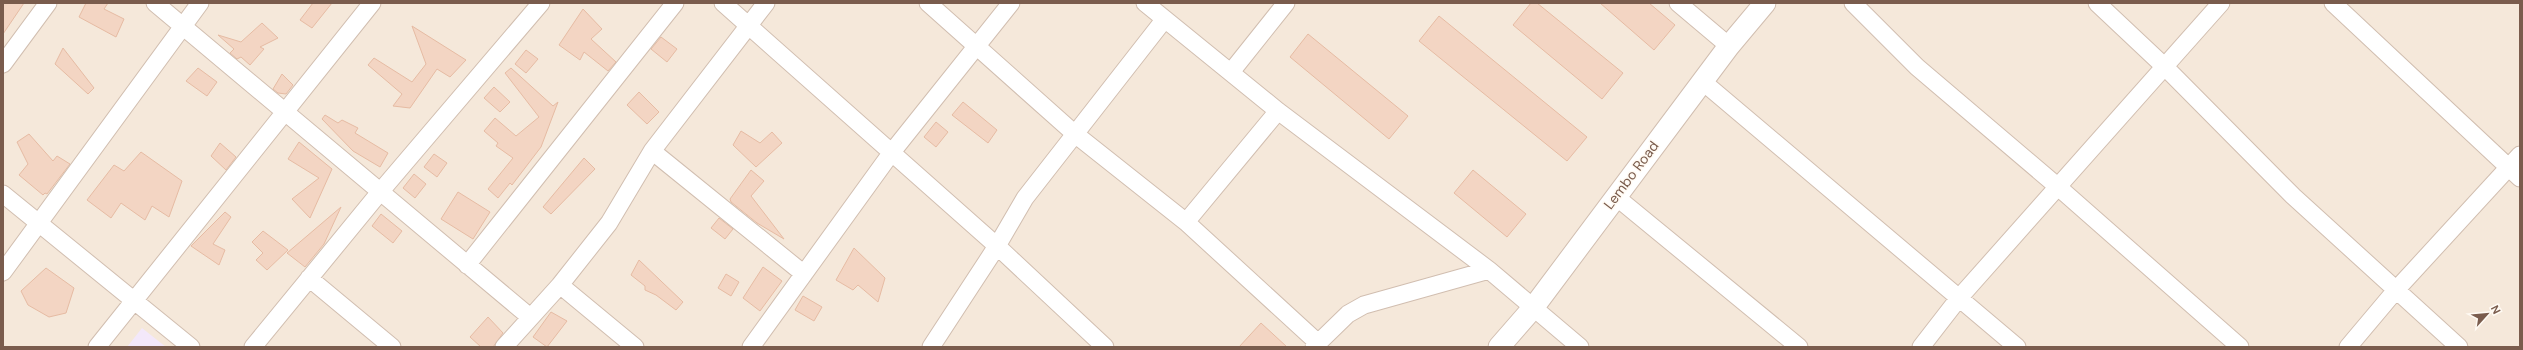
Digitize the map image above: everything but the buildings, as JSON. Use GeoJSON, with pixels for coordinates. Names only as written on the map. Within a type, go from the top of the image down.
{"type":"FeatureCollection","features":[{"type":"Feature","properties":{"kind":"street"},"geometry":{"type":"LineString","coordinates":[[3,64],[48,3]]}},
{"type":"Feature","properties":{"kind":"street"},"geometry":{"type":"LineString","coordinates":[[155,3],[530,317]]}},
{"type":"Feature","properties":{"kind":"street"},"geometry":{"type":"LineString","coordinates":[[3,272],[200,3]]}},
{"type":"Feature","properties":{"kind":"street"},"geometry":{"type":"LineString","coordinates":[[96,347],[372,3]]}},
{"type":"Feature","properties":{"kind":"street"},"geometry":{"type":"LineString","coordinates":[[253,347],[380,192],[541,3]]}},
{"type":"Feature","properties":{"kind":"street"},"geometry":{"type":"LineString","coordinates":[[467,265],[675,3]]}},
{"type":"Feature","properties":{"kind":"street"},"geometry":{"type":"LineString","coordinates":[[723,3],[997,246],[1105,347]]}},
{"type":"Feature","properties":{"kind":"street"},"geometry":{"type":"LineString","coordinates":[[504,347],[560,285],[609,222],[652,151],[766,3]]}},
{"type":"Feature","properties":{"kind":"street"},"geometry":{"type":"LineString","coordinates":[[928,3],[1075,134],[1186,222],[1315,345],[1348,314],[1364,305],[1489,270]]}},
{"type":"Feature","properties":{"kind":"street"},"geometry":{"type":"LineString","coordinates":[[751,347],[892,152],[1012,3]]}},
{"type":"Feature","properties":{"kind":"street"},"geometry":{"type":"LineString","coordinates":[[1145,3],[1164,20],[1278,111],[1489,270],[1580,347]]}},
{"type":"Feature","properties":{"kind":"street"},"geometry":{"type":"LineString","coordinates":[[1231,72],[1286,3]]}},
{"type":"Feature","properties":{"kind":"street"},"geometry":{"type":"LineString","coordinates":[[1678,3],[1729,46]]}},
{"type":"Feature","properties":{"kind":"street","name":"Lembo Road"},"geometry":{"type":"LineString","coordinates":[[1498,347],[1533,308],[1615,196],[1729,46],[1765,3]]}},
{"type":"Feature","properties":{"kind":"street"},"geometry":{"type":"LineString","coordinates":[[1853,3],[1917,67],[2057,186],[2240,347]]}},
{"type":"Feature","properties":{"kind":"street"},"geometry":{"type":"LineString","coordinates":[[2097,3],[2165,67],[2293,196],[2458,347]]}},
{"type":"Feature","properties":{"kind":"street"},"geometry":{"type":"LineString","coordinates":[[1921,347],[1959,298],[2221,3]]}},
{"type":"Feature","properties":{"kind":"street"},"geometry":{"type":"LineString","coordinates":[[2333,3],[2516,166],[2396,290],[2348,347]]}},
{"type":"Feature","properties":{"kind":"street"},"geometry":{"type":"LineString","coordinates":[[931,347],[997,246],[1024,198],[1164,20]]}},
{"type":"Feature","properties":{"kind":"street"},"geometry":{"type":"LineString","coordinates":[[1702,82],[2017,347]]}},
{"type":"Feature","properties":{"kind":"street"},"geometry":{"type":"LineString","coordinates":[[1186,222],[1278,111]]}},
{"type":"Feature","properties":{"kind":"street"},"geometry":{"type":"LineString","coordinates":[[652,151],[804,274]]}},
{"type":"Feature","properties":{"kind":"street"},"geometry":{"type":"LineString","coordinates":[[3,194],[192,347]]}},
{"type":"Feature","properties":{"kind":"street"},"geometry":{"type":"LineString","coordinates":[[1615,196],[1799,347]]}},
{"type":"Feature","properties":{"kind":"street"},"geometry":{"type":"LineString","coordinates":[[309,278],[392,347]]}},
{"type":"Feature","properties":{"kind":"street"},"geometry":{"type":"LineString","coordinates":[[560,285],[635,347]]}},
{"type":"Feature","properties":{"kind":"shaded area"},"geometry":{"type":"Polygon","coordinates":[[[3,3],[2520,3],[2520,347],[3,347],[3,3]]]}},
{"type":"Feature","properties":{"kind":"shaded area"},"geometry":{"type":"Polygon","coordinates":[[[142,328],[166,347],[127,347],[142,328]]]}}]}
